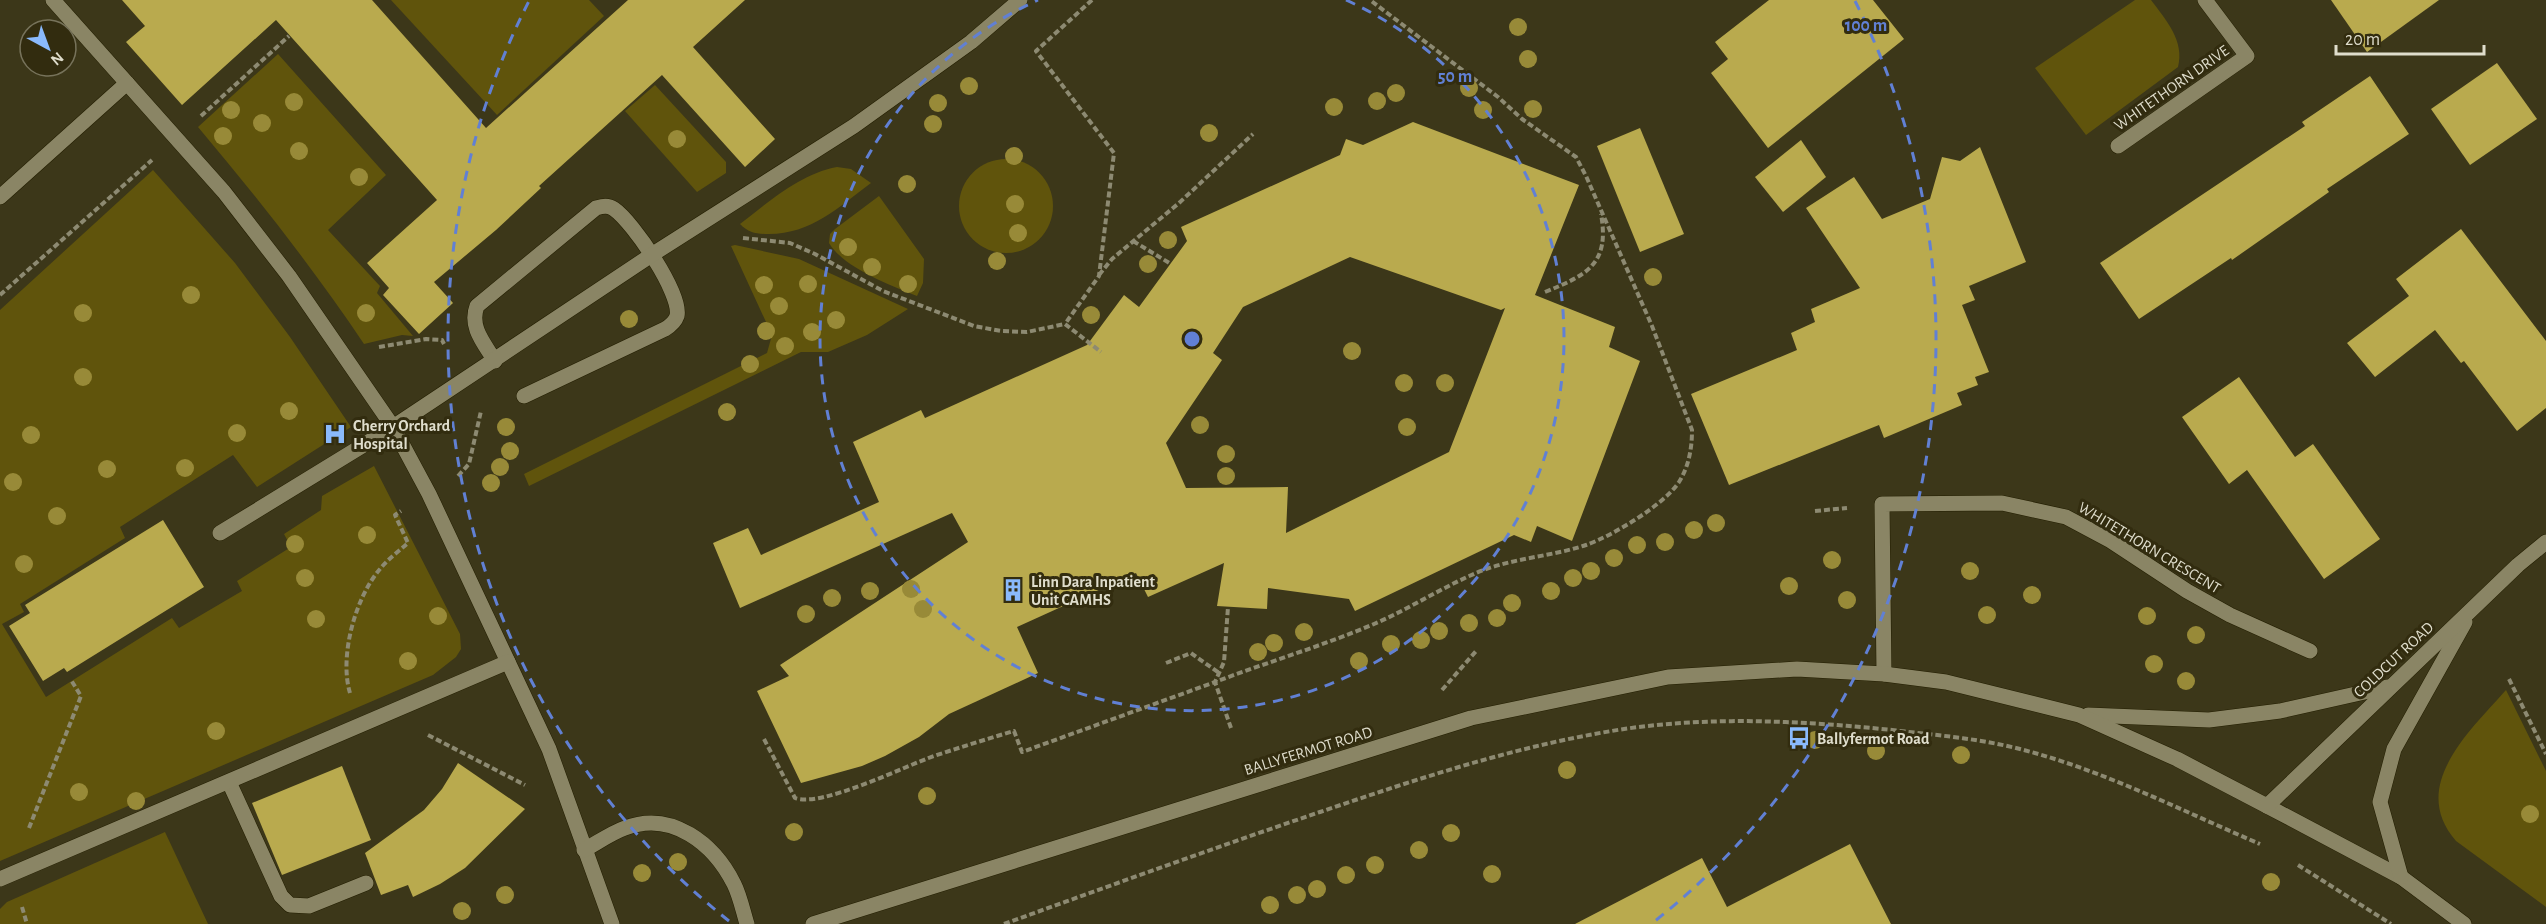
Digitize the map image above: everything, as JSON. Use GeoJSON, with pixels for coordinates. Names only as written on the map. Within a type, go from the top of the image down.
{"type":"FeatureCollection","features":[{"type":"Feature","properties":{"kind":"main road","name":"WHITETHORN DRIVE"},"geometry":{"type":"LineString","coordinates":[[2118,146],[2247,56],[2205,0]]}},
{"type":"Feature","properties":{"kind":"main road"},"geometry":{"type":"LineString","coordinates":[[220,533],[393,427],[653,254],[883,106],[971,42],[1016,1]]}},
{"type":"Feature","properties":{"kind":"main road"},"geometry":{"type":"LineString","coordinates":[[62,3],[127,83],[224,192],[289,276],[393,427],[434,504],[549,749],[612,924]]}},
{"type":"Feature","properties":{"kind":"main road"},"geometry":{"type":"LineString","coordinates":[[0,197],[127,83]]}},
{"type":"Feature","properties":{"kind":"main road"},"geometry":{"type":"LineString","coordinates":[[495,361],[475,327],[473,316],[477,306],[596,208],[605,206],[615,210],[653,254],[677,306],[677,316],[673,323],[665,329],[524,396]]}},
{"type":"Feature","properties":{"kind":"main road","name":"WHITETHORN CRESCENT"},"geometry":{"type":"LineString","coordinates":[[1884,674],[1882,504],[2002,503],[2066,517],[2111,541],[2187,591],[2230,615],[2310,651]]}},
{"type":"Feature","properties":{"kind":"main road","name":"COLDCUT ROAD"},"geometry":{"type":"LineString","coordinates":[[2267,806],[2388,687],[2517,565],[2546,542]]}},
{"type":"Feature","properties":{"kind":"main road"},"geometry":{"type":"LineString","coordinates":[[2401,877],[2380,802],[2388,770],[2394,749],[2473,608]]}},
{"type":"Feature","properties":{"kind":"main road"},"geometry":{"type":"LineString","coordinates":[[0,879],[508,662]]}},
{"type":"Feature","properties":{"kind":"main road","name":"BALLYFERMOT ROAD"},"geometry":{"type":"LineString","coordinates":[[813,924],[1471,718],[1668,677],[1797,669],[1884,674],[1946,682],[2079,715],[2177,759],[2401,877],[2464,924]]}},
{"type":"Feature","properties":{"kind":"main road"},"geometry":{"type":"LineString","coordinates":[[2079,715],[2209,720],[2280,711],[2388,687]]}},
{"type":"Feature","properties":{"kind":"main road"},"geometry":{"type":"LineString","coordinates":[[228,782],[281,896],[290,905],[309,906],[366,883]]}},
{"type":"Feature","properties":{"kind":"main road"},"geometry":{"type":"LineString","coordinates":[[584,850],[624,828],[641,824],[671,825],[686,831],[700,840],[726,869],[735,886],[747,924]]}},
{"type":"Feature","properties":{"kind":"path"},"geometry":{"type":"LineString","coordinates":[[1092,0],[1036,51],[1114,153],[1099,276]]}},
{"type":"Feature","properties":{"kind":"path"},"geometry":{"type":"LineString","coordinates":[[764,739],[795,798],[803,801],[836,794],[934,756],[1014,731],[1022,752],[1374,624],[1478,572],[1514,560],[1584,545],[1608,536],[1648,510],[1679,483],[1687,466],[1692,445],[1692,430],[1652,326],[1576,157],[1522,119],[1498,97],[1370,0]]}},
{"type":"Feature","properties":{"kind":"path"},"geometry":{"type":"LineString","coordinates":[[712,217],[730,232],[746,239],[790,243],[883,291],[974,326],[1001,332],[1027,332],[1065,324],[1112,259],[1179,203],[1253,134]]}},
{"type":"Feature","properties":{"kind":"path"},"geometry":{"type":"LineString","coordinates":[[0,295],[154,159]]}},
{"type":"Feature","properties":{"kind":"path"},"geometry":{"type":"LineString","coordinates":[[1545,292],[1571,282],[1597,262],[1604,232],[1600,207]]}},
{"type":"Feature","properties":{"kind":"path"},"geometry":{"type":"LineString","coordinates":[[1133,240],[1171,264]]}},
{"type":"Feature","properties":{"kind":"path"},"geometry":{"type":"LineString","coordinates":[[1065,324],[1101,352]]}},
{"type":"Feature","properties":{"kind":"path"},"geometry":{"type":"LineString","coordinates":[[1228,607],[1224,662],[1215,682],[1231,728]]}},
{"type":"Feature","properties":{"kind":"path"},"geometry":{"type":"LineString","coordinates":[[1166,663],[1191,653],[1219,673]]}},
{"type":"Feature","properties":{"kind":"path"},"geometry":{"type":"LineString","coordinates":[[2508,679],[2546,754]]}},
{"type":"Feature","properties":{"kind":"path"},"geometry":{"type":"LineString","coordinates":[[28,833],[81,696],[71,680]]}},
{"type":"Feature","properties":{"kind":"path"},"geometry":{"type":"LineString","coordinates":[[1004,924],[1444,769],[1540,744],[1624,729],[1677,723],[1748,720],[1833,724],[1957,737],[2014,748],[2075,765],[2270,849]]}},
{"type":"Feature","properties":{"kind":"path"},"geometry":{"type":"LineString","coordinates":[[425,734],[569,807]]}},
{"type":"Feature","properties":{"kind":"path"},"geometry":{"type":"LineString","coordinates":[[2291,860],[2391,924]]}},
{"type":"Feature","properties":{"kind":"shaded area"},"geometry":{"type":"Polygon","coordinates":[[[391,0],[589,0],[604,16],[497,115],[391,0]]]}},
{"type":"Feature","properties":{"kind":"shaded area"},"geometry":{"type":"Polygon","coordinates":[[[2135,0],[2151,0],[2168,23],[2179,48],[2178,67],[2086,135],[2035,68],[2135,0]]]}},
{"type":"Feature","properties":{"kind":"shaded area"},"geometry":{"type":"Polygon","coordinates":[[[278,54],[386,175],[328,230],[380,286],[377,293],[413,336],[402,335],[364,344],[284,233],[198,127],[278,54]]]}},
{"type":"Feature","properties":{"kind":"shaded area"},"geometry":{"type":"Polygon","coordinates":[[[655,85],[726,162],[726,173],[697,192],[625,111],[655,85]]]}},
{"type":"Feature","properties":{"kind":"shaded area"},"geometry":{"type":"Polygon","coordinates":[[[1006,159],[1024,163],[1039,173],[1049,188],[1053,206],[1049,224],[1039,239],[1024,249],[1006,253],[988,249],[973,239],[963,224],[959,206],[963,188],[973,173],[988,163],[1006,159]]]}},
{"type":"Feature","properties":{"kind":"shaded area"},"geometry":{"type":"Polygon","coordinates":[[[837,167],[851,169],[871,183],[824,218],[798,229],[784,233],[760,234],[740,224],[798,182],[837,167]]]}},
{"type":"Feature","properties":{"kind":"shaded area"},"geometry":{"type":"Polygon","coordinates":[[[153,170],[235,263],[290,337],[351,427],[257,487],[233,455],[120,527],[125,538],[20,604],[24,612],[2,624],[46,697],[172,618],[179,628],[242,591],[237,581],[291,547],[284,534],[321,510],[322,496],[374,466],[460,634],[461,649],[456,657],[433,675],[0,861],[0,310],[153,170]]]}},
{"type":"Feature","properties":{"kind":"shaded area"},"geometry":{"type":"Polygon","coordinates":[[[879,196],[924,259],[923,283],[917,296],[856,268],[836,252],[829,243],[830,234],[835,229],[879,196]]]}},
{"type":"Feature","properties":{"kind":"shaded area"},"geometry":{"type":"Polygon","coordinates":[[[731,246],[799,259],[908,309],[867,335],[828,352],[801,352],[529,486],[524,474],[767,353],[772,335],[731,246]]]}},
{"type":"Feature","properties":{"kind":"shaded area"},"geometry":{"type":"Polygon","coordinates":[[[2506,690],[2546,771],[2546,907],[2456,841],[2443,820],[2438,800],[2441,780],[2449,760],[2476,723],[2506,690]]]}},
{"type":"Feature","properties":{"kind":"shaded area"},"geometry":{"type":"Polygon","coordinates":[[[165,832],[208,924],[0,924],[0,909],[7,902],[165,832]]]}},
{"type":"Feature","properties":{"kind":"building"},"geometry":{"type":"Polygon","coordinates":[[[122,0],[372,0],[486,128],[628,0],[745,0],[693,47],[775,139],[745,167],[662,75],[539,186],[541,188],[496,230],[434,282],[453,303],[419,334],[383,295],[389,288],[367,263],[437,200],[276,20],[182,105],[126,42],[145,26],[122,0]]]}},
{"type":"Feature","properties":{"kind":"building"},"geometry":{"type":"Polygon","coordinates":[[[1769,0],[1873,0],[1904,39],[1768,148],[1711,73],[1728,59],[1715,42],[1769,0]]]}},
{"type":"Feature","properties":{"kind":"building"},"geometry":{"type":"Polygon","coordinates":[[[2331,0],[2439,0],[2367,52],[2331,0]]]}},
{"type":"Feature","properties":{"kind":"building"},"geometry":{"type":"Polygon","coordinates":[[[2497,63],[2537,119],[2470,165],[2431,109],[2497,63]]]}},
{"type":"Feature","properties":{"kind":"building"},"geometry":{"type":"Polygon","coordinates":[[[2370,76],[2409,134],[2327,189],[2329,192],[2232,260],[2231,258],[2139,319],[2100,263],[2305,126],[2302,122],[2370,76]]]}},
{"type":"Feature","properties":{"kind":"building"},"geometry":{"type":"Polygon","coordinates":[[[1413,122],[1579,185],[1535,295],[1615,327],[1609,347],[1640,361],[1572,541],[1537,526],[1531,542],[1514,535],[1355,611],[1349,599],[1268,588],[1267,609],[1217,606],[1224,563],[1148,597],[1136,573],[1017,627],[1038,673],[949,714],[919,737],[885,756],[862,766],[801,783],[757,691],[789,676],[780,665],[968,542],[952,513],[740,608],[713,543],[748,528],[761,555],[879,502],[853,442],[921,410],[925,418],[1087,345],[1124,295],[1139,307],[1187,241],[1181,227],[1340,155],[1346,139],[1363,145],[1413,122]],[[1350,257],[1243,307],[1213,353],[1222,360],[1166,443],[1186,488],[1288,487],[1286,533],[1449,452],[1505,308],[1501,310],[1350,257]]]}},
{"type":"Feature","properties":{"kind":"building"},"geometry":{"type":"Polygon","coordinates":[[[1640,128],[1684,234],[1640,252],[1597,146],[1640,128]]]}},
{"type":"Feature","properties":{"kind":"building"},"geometry":{"type":"Polygon","coordinates":[[[1801,140],[1826,177],[1783,212],[1755,177],[1801,140]]]}},
{"type":"Feature","properties":{"kind":"building"},"geometry":{"type":"Polygon","coordinates":[[[1980,147],[2026,262],[1969,286],[1975,300],[1962,305],[1989,372],[1975,377],[1978,385],[1957,393],[1962,405],[1884,438],[1879,425],[1729,485],[1691,394],[1797,350],[1791,333],[1815,322],[1811,309],[1860,288],[1806,208],[1854,177],[1882,219],[1930,199],[1942,157],[1960,161],[1980,147]]]}},
{"type":"Feature","properties":{"kind":"building"},"geometry":{"type":"Polygon","coordinates":[[[2461,229],[2546,341],[2546,408],[2517,431],[2464,361],[2461,363],[2435,330],[2375,377],[2347,343],[2409,296],[2396,279],[2461,229]]]}},
{"type":"Feature","properties":{"kind":"building"},"geometry":{"type":"Polygon","coordinates":[[[2239,377],[2295,457],[2313,444],[2380,539],[2324,579],[2247,470],[2229,484],[2182,417],[2239,377]]]}},
{"type":"Feature","properties":{"kind":"building"},"geometry":{"type":"Polygon","coordinates":[[[163,520],[204,587],[67,672],[64,668],[43,681],[9,626],[30,613],[25,605],[163,520]]]}},
{"type":"Feature","properties":{"kind":"building"},"geometry":{"type":"Polygon","coordinates":[[[458,763],[525,809],[465,868],[440,884],[413,897],[408,885],[381,895],[365,853],[424,810],[442,789],[458,763]]]}},
{"type":"Feature","properties":{"kind":"building"},"geometry":{"type":"Polygon","coordinates":[[[342,766],[371,840],[282,875],[252,803],[342,766]]]}},
{"type":"Feature","properties":{"kind":"building"},"geometry":{"type":"Polygon","coordinates":[[[1850,844],[1891,924],[1575,924],[1702,858],[1727,907],[1850,844]]]}},
{"type":"Feature","properties":{"kind":"place","name":"Cherry Orchard Hospital"},"geometry":{"type":"Point","coordinates":[335,434]}},
{"type":"Feature","properties":{"kind":"place","name":"Linn Dara Inpatient Unit CAMHS"},"geometry":{"type":"Point","coordinates":[1013,590]}},
{"type":"Feature","properties":{"kind":"place","name":"Ballyfermot Road"},"geometry":{"type":"Point","coordinates":[1799,738]}}]}
